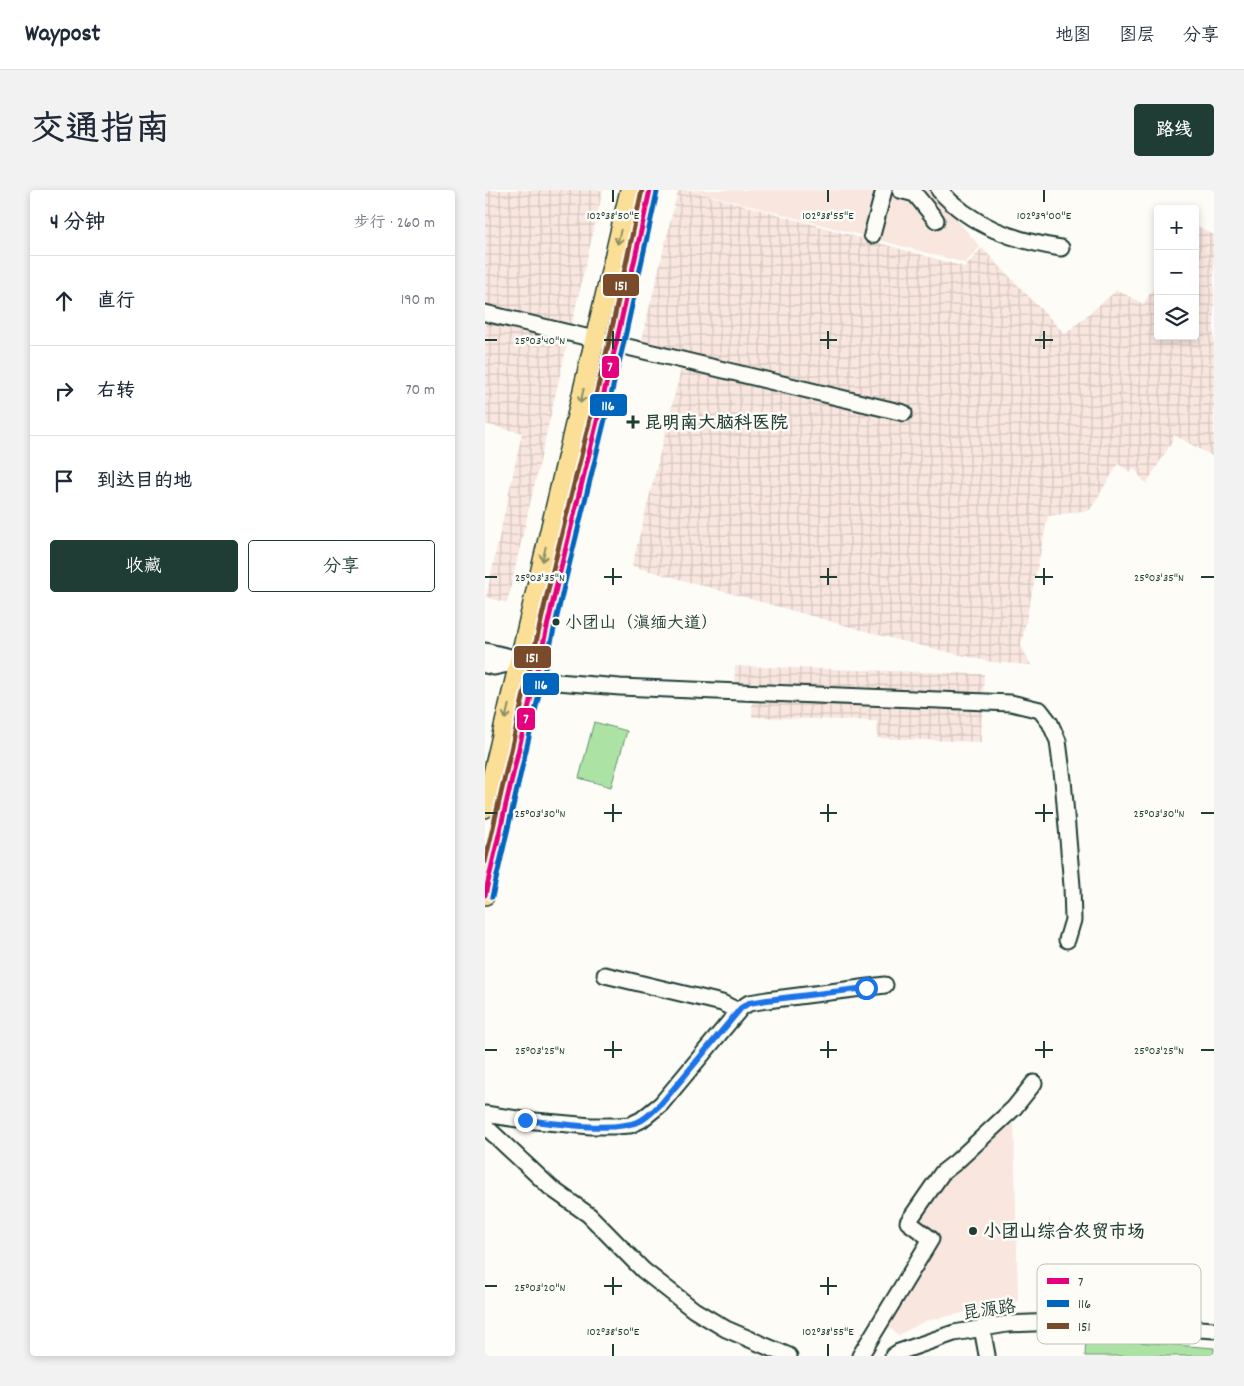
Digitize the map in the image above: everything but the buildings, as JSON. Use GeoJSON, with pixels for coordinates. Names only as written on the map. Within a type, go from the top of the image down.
{"type":"FeatureCollection","features":[{"type":"Feature","properties":{"kind":"main road"},"geometry":{"type":"LineString","coordinates":[[485,808],[490,768],[519,660],[630,190]]}},
{"type":"Feature","properties":{"kind":"main road"},"geometry":{"type":"LineString","coordinates":[[485,895],[536,673],[616,344],[650,190]]}},
{"type":"Feature","properties":{"kind":"street"},"geometry":{"type":"LineString","coordinates":[[872,235],[884,190]]}},
{"type":"Feature","properties":{"kind":"street"},"geometry":{"type":"LineString","coordinates":[[900,190],[915,194],[936,220]]}},
{"type":"Feature","properties":{"kind":"street"},"geometry":{"type":"LineString","coordinates":[[939,190],[952,204],[991,228],[1032,244],[1061,248]]}},
{"type":"Feature","properties":{"kind":"street"},"geometry":{"type":"LineString","coordinates":[[485,313],[904,413]]}},
{"type":"Feature","properties":{"kind":"street"},"geometry":{"type":"LineString","coordinates":[[485,651],[519,660]]}},
{"type":"Feature","properties":{"kind":"street"},"geometry":{"type":"LineString","coordinates":[[485,665],[494,667],[519,660]]}},
{"type":"Feature","properties":{"kind":"street"},"geometry":{"type":"LineString","coordinates":[[536,673],[557,682],[620,687],[1011,703],[1040,710],[1050,723],[1058,741],[1063,780],[1073,920],[1067,940]]}},
{"type":"Feature","properties":{"kind":"street"},"geometry":{"type":"LineString","coordinates":[[605,975],[722,1003],[738,1011]]}},
{"type":"Feature","properties":{"kind":"street"},"geometry":{"type":"LineString","coordinates":[[485,1114],[591,1126],[630,1125],[649,1115],[671,1093],[738,1011],[749,1003],[885,985]]}},
{"type":"Feature","properties":{"kind":"street"},"geometry":{"type":"LineString","coordinates":[[860,1356],[931,1239],[908,1222],[942,1173],[1014,1108],[1034,1084]]}},
{"type":"Feature","properties":{"kind":"street"},"geometry":{"type":"LineString","coordinates":[[485,1126],[551,1188],[589,1215],[643,1270],[694,1310],[726,1329],[789,1356]]}},
{"type":"Feature","properties":{"kind":"street","name":"昆源路"},"geometry":{"type":"LineString","coordinates":[[893,1356],[899,1352],[954,1333],[1007,1324],[1037,1323]]}},
{"type":"Feature","properties":{"kind":"street"},"geometry":{"type":"LineString","coordinates":[[982,1328],[987,1355]]}},
{"type":"Feature","properties":{"kind":"street","name":"昆源路"},"geometry":{"type":"LineString","coordinates":[[1201,1329],[1214,1330]]}},
{"type":"Feature","properties":{"kind":"shaded area"},"geometry":{"type":"Polygon","coordinates":[[[485,190],[603,190],[507,603],[486,597],[522,433],[485,424],[485,190]]]}},
{"type":"Feature","properties":{"kind":"shaded area"},"geometry":{"type":"Polygon","coordinates":[[[678,190],[690,190],[965,267],[982,248],[1065,334],[1117,290],[1143,304],[1154,288],[1154,340],[1199,340],[1199,227],[1214,235],[1214,457],[1174,435],[1172,442],[1146,484],[1134,468],[1130,472],[1118,464],[1090,510],[1048,516],[1021,645],[1031,665],[991,662],[901,641],[632,566],[682,365],[638,355],[678,190]]]}},
{"type":"Feature","properties":{"kind":"shaded area"},"geometry":{"type":"Polygon","coordinates":[[[691,190],[932,190],[980,247],[965,263],[691,190]]]}},
{"type":"Feature","properties":{"kind":"shaded area"},"geometry":{"type":"Polygon","coordinates":[[[735,666],[984,674],[981,742],[877,738],[877,721],[752,717],[752,700],[734,699],[735,666]]]}},
{"type":"Feature","properties":{"kind":"shaded area","name":"小团山综合农贸市场"},"geometry":{"type":"Polygon","coordinates":[[[1014,1124],[1018,1301],[925,1321],[898,1335],[886,1325],[940,1240],[917,1222],[944,1182],[963,1165],[997,1126],[1014,1124]]]}},
{"type":"Feature","properties":{"kind":"green space"},"geometry":{"type":"Polygon","coordinates":[[[594,722],[627,731],[611,787],[579,778],[594,722]]]}},
{"type":"Feature","properties":{"kind":"green space"},"geometry":{"type":"Polygon","coordinates":[[[1086,1344],[1163,1344],[1214,1348],[1214,1356],[1085,1356],[1086,1344]]]}},
{"type":"Feature","properties":{"kind":"transit line","name":"151"},"geometry":{"type":"LineString","coordinates":[[485,862],[550,582],[609,342],[642,190]]}},
{"type":"Feature","properties":{"kind":"transit line","name":"7"},"geometry":{"type":"LineString","coordinates":[[485,895],[557,584],[616,344],[650,190]]}},
{"type":"Feature","properties":{"kind":"transit line","name":"116"},"geometry":{"type":"LineString","coordinates":[[492,897],[564,586],[623,346],[657,192]]}},
{"type":"Feature","properties":{"kind":"place","name":"昆明南大脑科医院"},"geometry":{"type":"Point","coordinates":[633,422]}},
{"type":"Feature","properties":{"kind":"place","name":"小团山（滇缅大道）"},"geometry":{"type":"Point","coordinates":[556,622]}},
{"type":"Feature","properties":{"kind":"place","name":"小团山综合农贸市场"},"geometry":{"type":"Point","coordinates":[973,1231]}},
{"type":"Feature","properties":{"kind":"route"},"geometry":{"type":"LineString","coordinates":[[525,1120],[591,1126],[630,1125],[649,1115],[661,1104],[741,1008],[749,1003],[866,988]]}}]}
